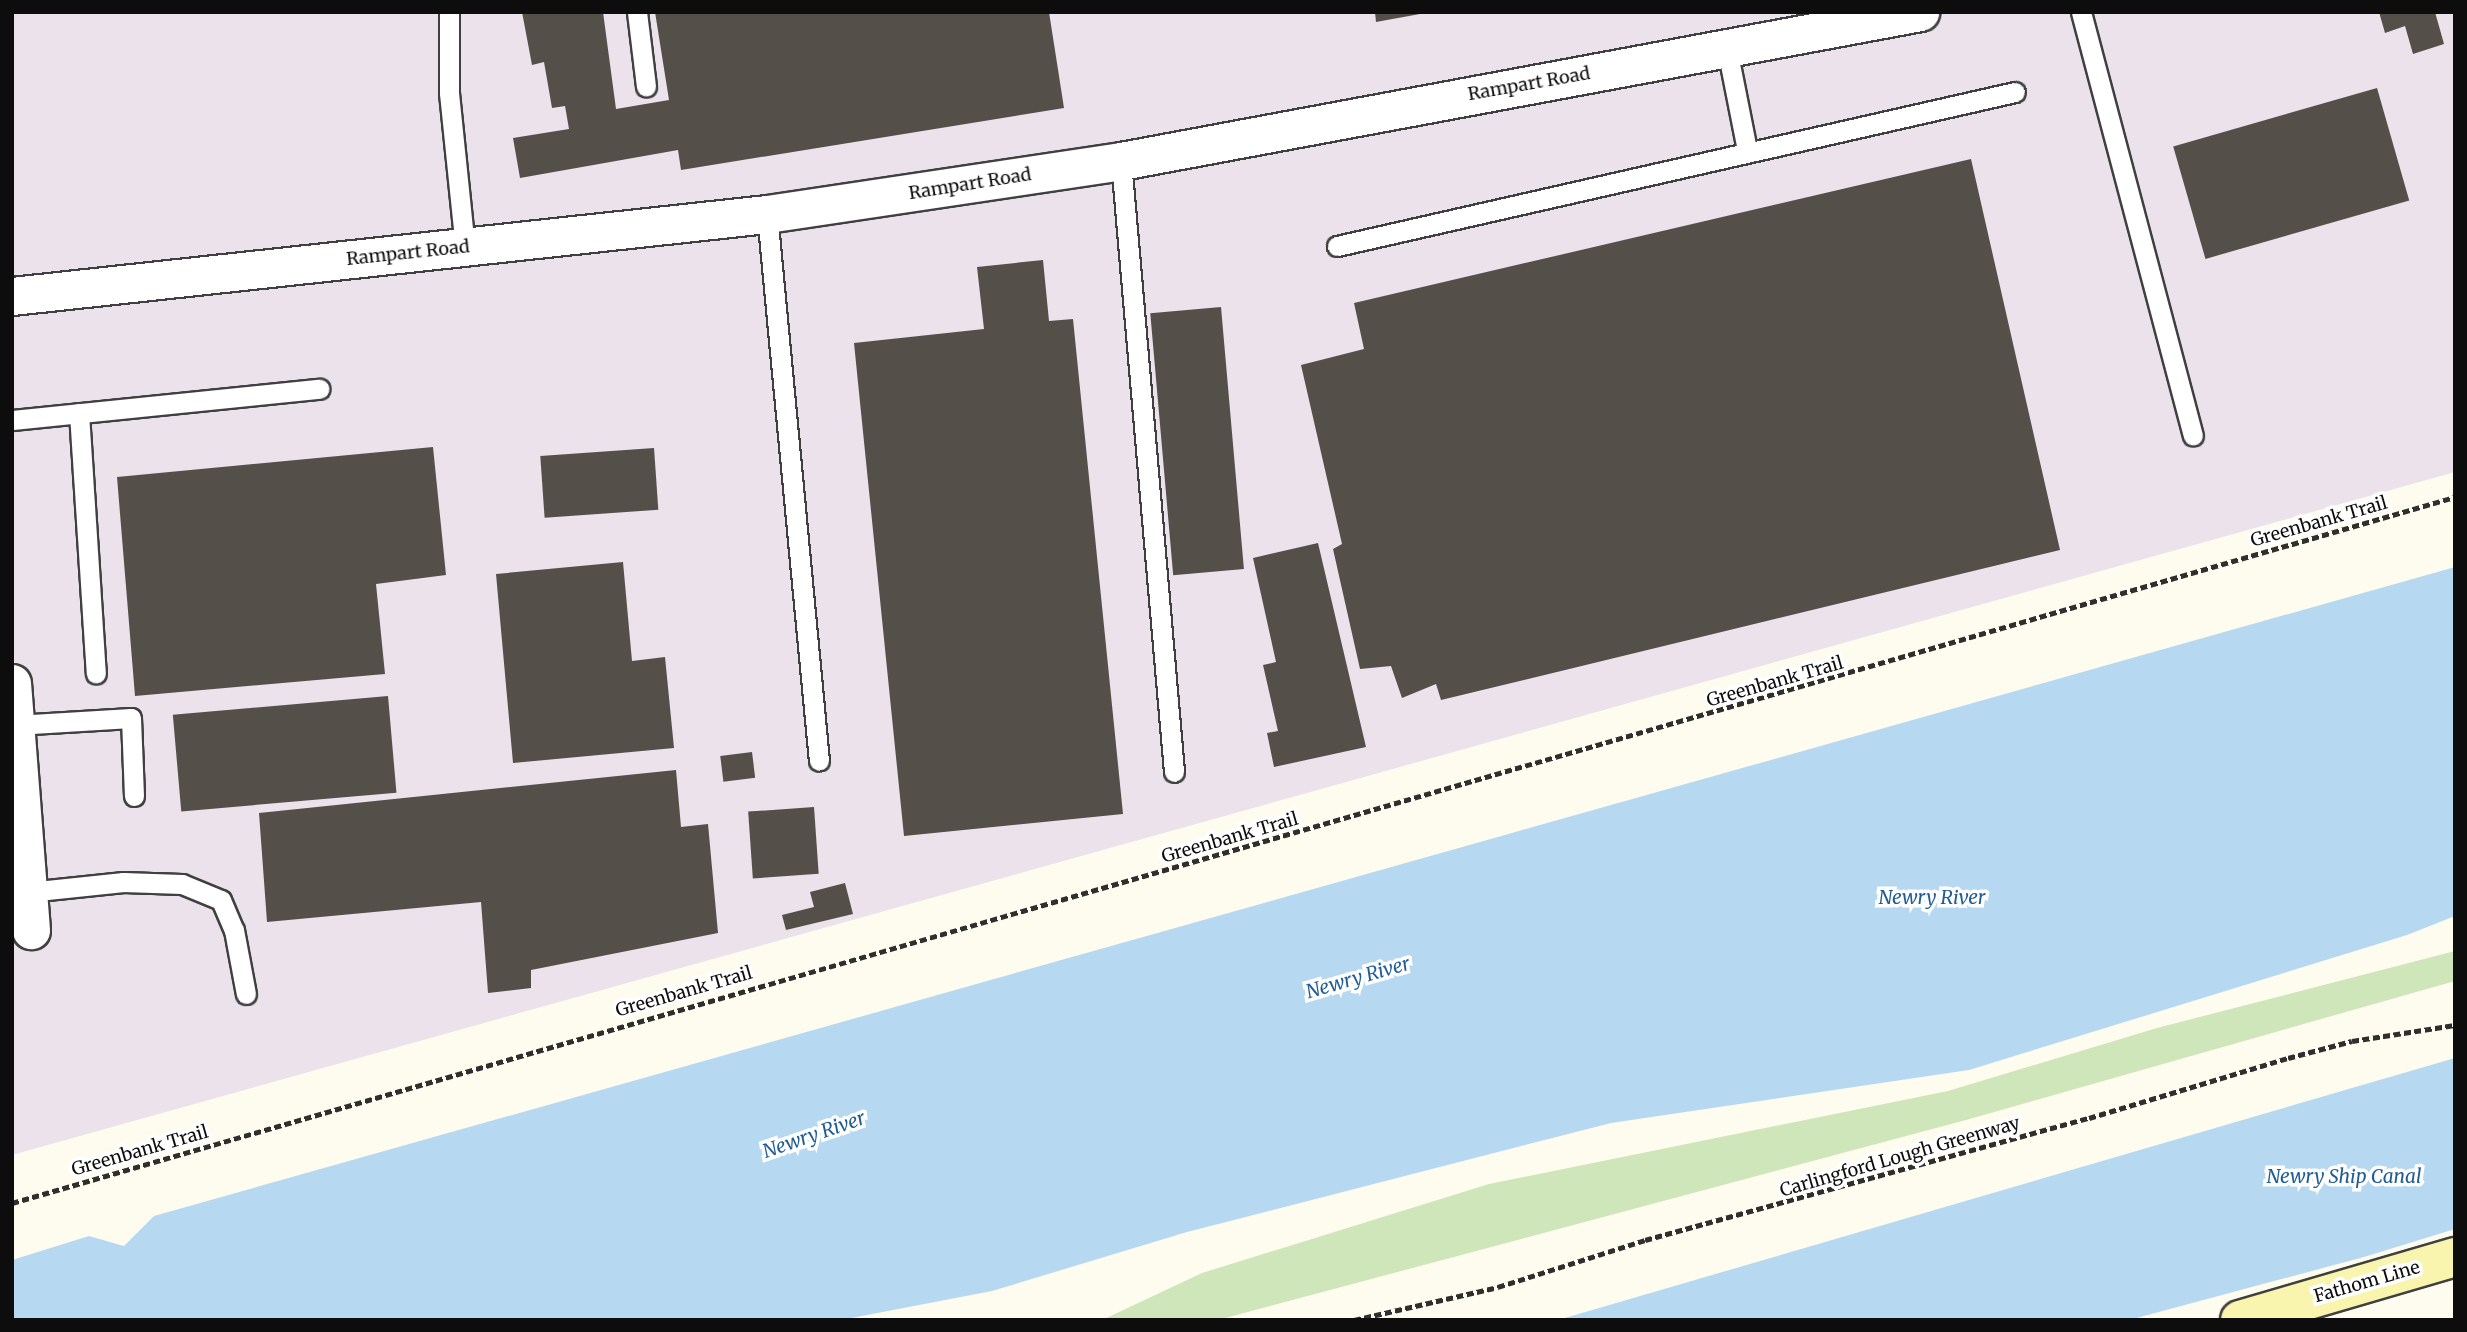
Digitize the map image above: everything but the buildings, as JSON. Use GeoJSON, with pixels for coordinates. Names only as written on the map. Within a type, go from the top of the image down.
{"type":"FeatureCollection","features":[{"type":"Feature","properties":{"kind":"main road","name":"Fathom Line"},"geometry":{"type":"LineString","coordinates":[[2240,1320],[2455,1256]]}},
{"type":"Feature","properties":{"kind":"street","name":"Rampart Road"},"geometry":{"type":"LineString","coordinates":[[12,296],[767,214],[1121,161],[1920,12]]}},
{"type":"Feature","properties":{"kind":"street"},"geometry":{"type":"LineString","coordinates":[[12,682],[15,769],[31,930]]}},
{"type":"Feature","properties":{"kind":"lane"},"geometry":{"type":"LineString","coordinates":[[449,12],[449,93],[465,247]]}},
{"type":"Feature","properties":{"kind":"lane"},"geometry":{"type":"LineString","coordinates":[[637,12],[646,86]]}},
{"type":"Feature","properties":{"kind":"lane"},"geometry":{"type":"LineString","coordinates":[[2081,12],[2193,435]]}},
{"type":"Feature","properties":{"kind":"lane"},"geometry":{"type":"LineString","coordinates":[[1727,48],[1747,150]]}},
{"type":"Feature","properties":{"kind":"lane"},"geometry":{"type":"LineString","coordinates":[[1337,246],[1658,175],[1747,150],[2015,92]]}},
{"type":"Feature","properties":{"kind":"lane"},"geometry":{"type":"LineString","coordinates":[[1121,161],[1174,772]]}},
{"type":"Feature","properties":{"kind":"lane"},"geometry":{"type":"LineString","coordinates":[[767,214],[819,761]]}},
{"type":"Feature","properties":{"kind":"lane"},"geometry":{"type":"LineString","coordinates":[[12,420],[318,389]]}},
{"type":"Feature","properties":{"kind":"lane"},"geometry":{"type":"LineString","coordinates":[[79,413],[96,673]]}},
{"type":"Feature","properties":{"kind":"lane"},"geometry":{"type":"LineString","coordinates":[[15,725],[131,718],[134,796]]}},
{"type":"Feature","properties":{"kind":"lane"},"geometry":{"type":"LineString","coordinates":[[28,892],[123,882],[158,883],[182,884],[221,900],[234,930],[246,994]]}},
{"type":"Feature","properties":{"kind":"path","name":"Greenbank Trail"},"geometry":{"type":"LineString","coordinates":[[12,1203],[2455,497]]}},
{"type":"Feature","properties":{"kind":"path","name":"Carlingford Lough Greenway"},"geometry":{"type":"LineString","coordinates":[[1354,1320],[1499,1287],[1645,1240],[2090,1118],[2288,1058],[2352,1041],[2455,1025]]}},
{"type":"Feature","properties":{"kind":"shaded area"},"geometry":{"type":"Polygon","coordinates":[[[12,12],[2455,12],[2455,472],[12,1155],[12,12]]]}},
{"type":"Feature","properties":{"kind":"green space"},"geometry":{"type":"Polygon","coordinates":[[[2455,951],[2455,981],[1966,1120],[1218,1320],[1102,1320],[1202,1273],[1489,1184],[1948,1091],[2157,1028],[2455,951]]]}},
{"type":"Feature","properties":{"kind":"water","name":"Newry River"},"geometry":{"type":"Polygon","coordinates":[[[2455,567],[2455,916],[2407,935],[1969,1070],[1611,1123],[1187,1232],[992,1291],[841,1320],[12,1320],[12,1260],[89,1236],[124,1246],[154,1216],[2455,567]]]}},
{"type":"Feature","properties":{"kind":"water","name":"Newry Ship Canal"},"geometry":{"type":"Polygon","coordinates":[[[2455,1058],[2455,1229],[2364,1257],[2129,1320],[1558,1320],[2455,1058]]]}}]}
